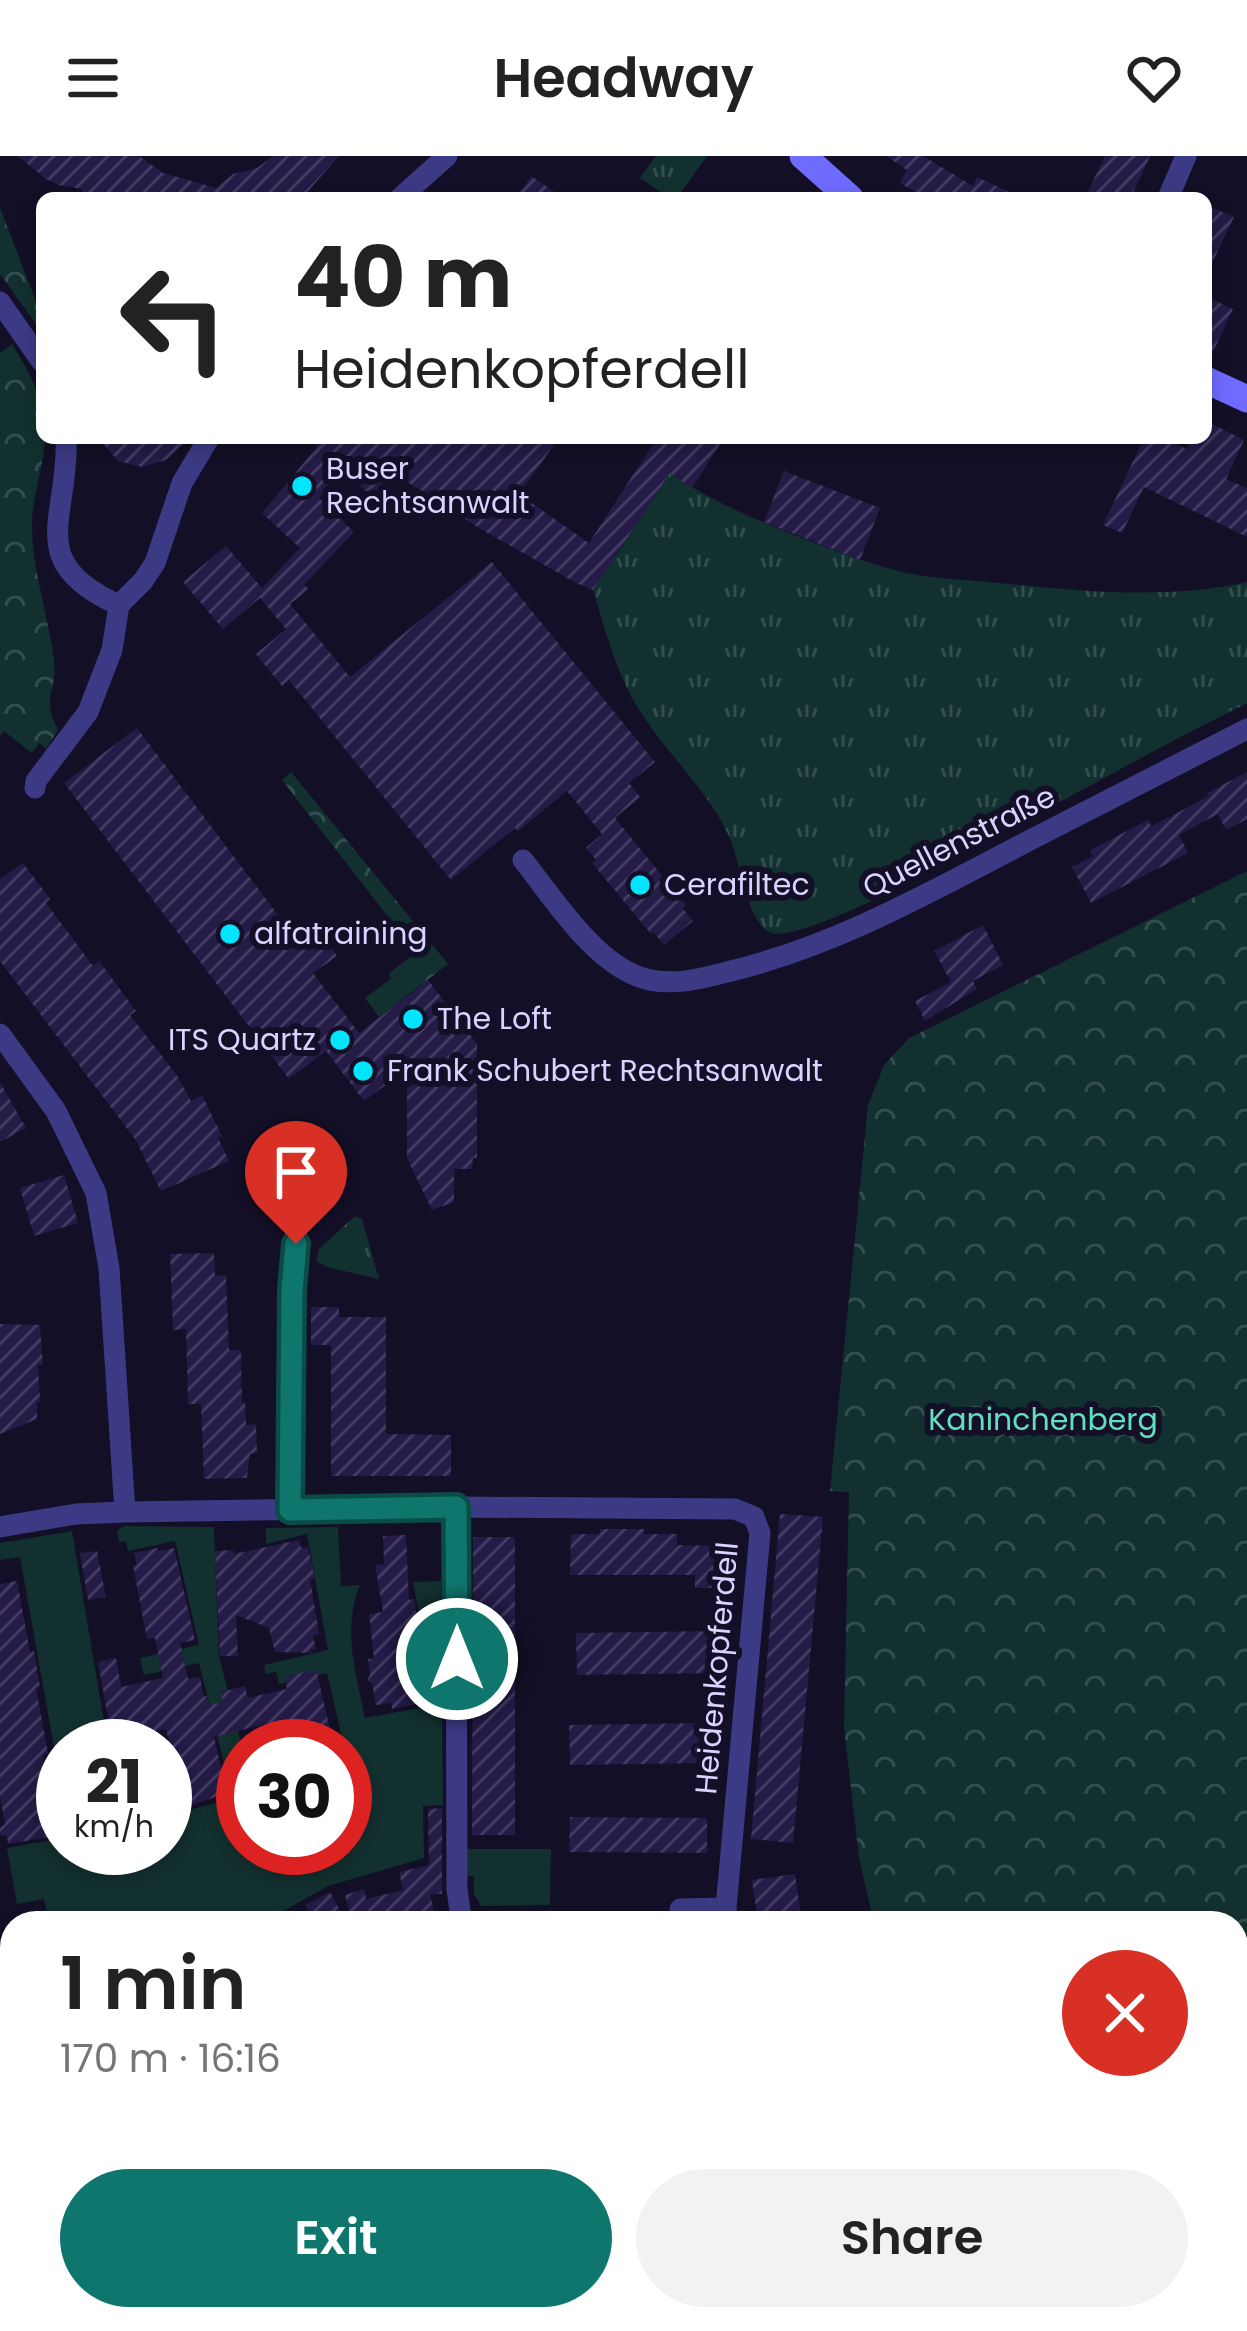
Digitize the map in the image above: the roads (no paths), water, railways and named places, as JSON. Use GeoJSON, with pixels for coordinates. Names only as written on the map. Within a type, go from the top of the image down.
{"type":"FeatureCollection","features":[{"type":"Feature","properties":{"kind":"street"},"geometry":{"type":"LineString","coordinates":[[407,192],[447,156]]}},
{"type":"Feature","properties":{"kind":"street"},"geometry":{"type":"LineString","coordinates":[[803,156],[843,192]]}},
{"type":"Feature","properties":{"kind":"street"},"geometry":{"type":"LineString","coordinates":[[1171,192],[1186,156]]}},
{"type":"Feature","properties":{"kind":"street"},"geometry":{"type":"LineString","coordinates":[[0,302],[36,353]]}},
{"type":"Feature","properties":{"kind":"street"},"geometry":{"type":"LineString","coordinates":[[1212,383],[1247,399]]}},
{"type":"Feature","properties":{"kind":"street"},"geometry":{"type":"LineString","coordinates":[[66,444],[57,545],[67,570],[82,586],[118,605]]}},
{"type":"Feature","properties":{"kind":"street"},"geometry":{"type":"LineString","coordinates":[[35,788],[88,712],[112,650],[118,605],[154,563],[182,483],[205,444]]}},
{"type":"Feature","properties":{"kind":"street","name":"Quellenstraße"},"geometry":{"type":"LineString","coordinates":[[523,860],[598,950],[640,977],[668,983],[693,980],[792,954],[852,929],[1247,728]]}},
{"type":"Feature","properties":{"kind":"street"},"geometry":{"type":"LineString","coordinates":[[0,1034],[56,1112],[98,1202],[109,1268],[125,1512]]}},
{"type":"Feature","properties":{"kind":"street"},"geometry":{"type":"LineString","coordinates":[[290,1510],[296,1244]]}},
{"type":"Feature","properties":{"kind":"street"},"geometry":{"type":"LineString","coordinates":[[456,1507],[460,1911]]}},
{"type":"Feature","properties":{"kind":"street","name":"Heidenkopferdell"},"geometry":{"type":"LineString","coordinates":[[0,1527],[76,1514],[456,1507],[735,1509],[754,1517],[760,1533],[727,1911]]}},
{"type":"Feature","properties":{"kind":"street","name":"Heidenkopferdell"},"geometry":{"type":"LineString","coordinates":[[680,1909],[693,1911]]}},
{"type":"Feature","properties":{"kind":"place","name":"Buser Rechtsanwalt"},"geometry":{"type":"Point","coordinates":[302,486]}},
{"type":"Feature","properties":{"kind":"place","name":"Cerafiltec"},"geometry":{"type":"Point","coordinates":[640,885]}},
{"type":"Feature","properties":{"kind":"place","name":"alfatraining"},"geometry":{"type":"Point","coordinates":[230,934]}},
{"type":"Feature","properties":{"kind":"place","name":"The Loft"},"geometry":{"type":"Point","coordinates":[413,1019]}},
{"type":"Feature","properties":{"kind":"place","name":"ITS Quartz"},"geometry":{"type":"Point","coordinates":[340,1040]}},
{"type":"Feature","properties":{"kind":"place","name":"Frank Schubert Rechtsanwalt"},"geometry":{"type":"Point","coordinates":[363,1071]}},
{"type":"Feature","properties":{"kind":"park label","name":"Kaninchenberg"},"geometry":{"type":"Point","coordinates":[1043,1420]}}]}
